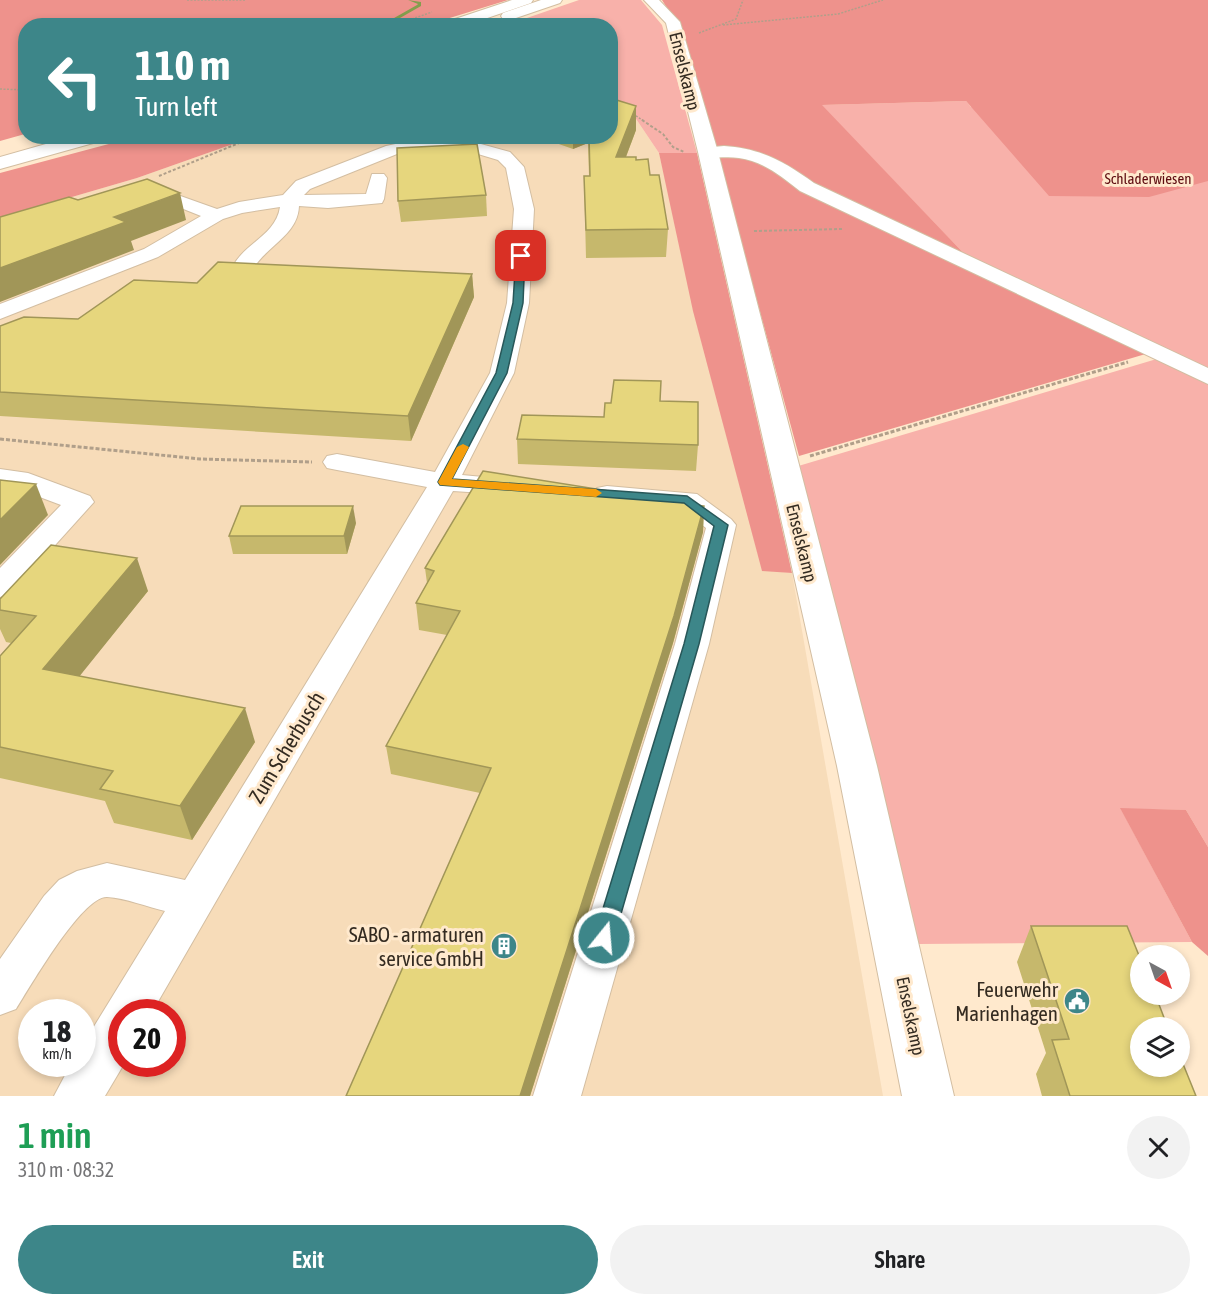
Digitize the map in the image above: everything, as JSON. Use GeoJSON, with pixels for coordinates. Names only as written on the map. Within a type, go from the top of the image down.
{"type":"FeatureCollection","features":[{"type":"Feature","properties":{"kind":"main road"},"geometry":{"type":"LineString","coordinates":[[472,18],[526,0]]}},
{"type":"Feature","properties":{"kind":"main road"},"geometry":{"type":"LineString","coordinates":[[502,18],[555,0]]}},
{"type":"Feature","properties":{"kind":"main road","name":"Enselskamp"},"geometry":{"type":"LineString","coordinates":[[651,0],[673,22],[708,152],[857,766],[928,1096]]}},
{"type":"Feature","properties":{"kind":"main road"},"geometry":{"type":"LineString","coordinates":[[0,151],[24,144]]}},
{"type":"Feature","properties":{"kind":"main road"},"geometry":{"type":"LineString","coordinates":[[0,163],[68,144]]}},
{"type":"Feature","properties":{"kind":"street","name":"Zum Scherbusch"},"geometry":{"type":"LineString","coordinates":[[289,200],[303,184],[392,150],[419,144]]}},
{"type":"Feature","properties":{"kind":"street","name":"Zum Scherbusch"},"geometry":{"type":"LineString","coordinates":[[136,999],[444,482],[502,373],[518,303],[524,209],[514,167],[504,156],[464,144]]}},
{"type":"Feature","properties":{"kind":"street"},"geometry":{"type":"LineString","coordinates":[[708,152],[752,152],[775,163],[807,187],[1208,377]]}},
{"type":"Feature","properties":{"kind":"street"},"geometry":{"type":"LineString","coordinates":[[0,312],[151,253],[216,215],[239,208],[289,200],[328,202],[375,199],[378,178]]}},
{"type":"Feature","properties":{"kind":"street"},"geometry":{"type":"LineString","coordinates":[[127,203],[161,196],[172,197],[216,215]]}},
{"type":"Feature","properties":{"kind":"street"},"geometry":{"type":"LineString","coordinates":[[289,200],[292,209],[289,218],[278,232],[247,260],[244,266],[248,272],[256,276],[298,280]]}},
{"type":"Feature","properties":{"kind":"street"},"geometry":{"type":"LineString","coordinates":[[337,462],[444,482],[687,500],[721,525],[692,644],[557,1096]]}},
{"type":"Feature","properties":{"kind":"street"},"geometry":{"type":"LineString","coordinates":[[0,477],[18,479],[80,502],[0,587]]}},
{"type":"Feature","properties":{"kind":"street"},"geometry":{"type":"LineString","coordinates":[[0,995],[59,909],[69,896],[81,887],[92,882],[107,880],[195,900]]}},
{"type":"Feature","properties":{"kind":"street"},"geometry":{"type":"LineString","coordinates":[[78,1096],[108,1047]]}},
{"type":"Feature","properties":{"kind":"path"},"geometry":{"type":"LineString","coordinates":[[187,0],[246,0]]}},
{"type":"Feature","properties":{"kind":"path"},"geometry":{"type":"LineString","coordinates":[[743,0],[736,19],[723,25],[838,14],[884,0]]}},
{"type":"Feature","properties":{"kind":"path"},"geometry":{"type":"LineString","coordinates":[[0,89],[18,90]]}},
{"type":"Feature","properties":{"kind":"path"},"geometry":{"type":"LineString","coordinates":[[626,110],[663,134],[673,147],[683,152],[708,152]]}},
{"type":"Feature","properties":{"kind":"path"},"geometry":{"type":"LineString","coordinates":[[728,232],[894,228]]}},
{"type":"Feature","properties":{"kind":"path"},"geometry":{"type":"LineString","coordinates":[[783,464],[1157,354]]}},
{"type":"Feature","properties":{"kind":"path"},"geometry":{"type":"LineString","coordinates":[[0,439],[200,459],[337,462]]}},
{"type":"Feature","properties":{"kind":"shaded area"},"geometry":{"type":"Polygon","coordinates":[[[626,104],[659,153],[762,570],[792,573],[883,1096],[0,1096],[0,218],[137,178],[233,144],[618,144],[618,120],[626,104]]]}},
{"type":"Feature","properties":{"kind":"green space"},"geometry":{"type":"Polygon","coordinates":[[[0,0],[508,0],[450,18],[18,18],[18,136],[0,141],[0,0]]]}},
{"type":"Feature","properties":{"kind":"green space"},"geometry":{"type":"Polygon","coordinates":[[[579,0],[641,0],[662,25],[697,153],[659,153],[626,104],[618,102],[618,18],[527,18],[579,0]]]}},
{"type":"Feature","properties":{"kind":"green space","name":"Schladerwiesen"},"geometry":{"type":"Polygon","coordinates":[[[662,0],[1208,0],[1208,181],[1149,197],[1049,196],[966,101],[822,105],[974,264],[812,187],[778,163],[756,151],[714,149],[676,22],[662,0]]]}},
{"type":"Feature","properties":{"kind":"green space","name":"Schladerwiesen"},"geometry":{"type":"Polygon","coordinates":[[[966,101],[971,107],[1208,123],[1208,374],[974,264],[821,105],[966,101]]]}},
{"type":"Feature","properties":{"kind":"green space"},"geometry":{"type":"Polygon","coordinates":[[[109,144],[233,144],[137,178],[0,218],[0,173],[109,144]]]}},
{"type":"Feature","properties":{"kind":"green space"},"geometry":{"type":"Polygon","coordinates":[[[659,153],[697,153],[792,573],[762,571],[693,311],[659,153]]]}},
{"type":"Feature","properties":{"kind":"green space"},"geometry":{"type":"Polygon","coordinates":[[[717,153],[751,154],[1149,353],[799,456],[717,153]]]}},
{"type":"Feature","properties":{"kind":"green space"},"geometry":{"type":"Polygon","coordinates":[[[1160,358],[1208,381],[1208,847],[1186,810],[1121,809],[1192,942],[918,944],[795,467],[1160,358]]]}},
{"type":"Feature","properties":{"kind":"green space"},"geometry":{"type":"Polygon","coordinates":[[[1120,808],[1186,810],[1208,847],[1208,956],[1192,942],[1120,808]]]}},
{"type":"Feature","properties":{"kind":"building"},"geometry":{"type":"Polygon","coordinates":[[[618,100],[636,106],[616,157],[648,159],[650,175],[659,175],[668,229],[586,230],[584,176],[590,176],[589,144],[618,144],[618,100]]]}},
{"type":"Feature","properties":{"kind":"building"},"geometry":{"type":"Polygon","coordinates":[[[477,144],[486,195],[398,201],[397,148],[477,144]]]}},
{"type":"Feature","properties":{"kind":"building"},"geometry":{"type":"Polygon","coordinates":[[[147,179],[180,193],[114,217],[126,222],[0,268],[0,217],[69,197],[78,200],[147,179]]]}},
{"type":"Feature","properties":{"kind":"building"},"geometry":{"type":"Polygon","coordinates":[[[218,262],[472,274],[408,416],[0,392],[0,326],[24,317],[78,319],[134,280],[197,283],[218,262]]]}},
{"type":"Feature","properties":{"kind":"building"},"geometry":{"type":"Polygon","coordinates":[[[614,380],[661,381],[660,401],[698,402],[698,445],[517,439],[522,415],[604,417],[605,403],[611,403],[614,380]]]}},
{"type":"Feature","properties":{"kind":"building","name":"SABO - armaturen service GmbH"},"geometry":{"type":"Polygon","coordinates":[[[483,471],[704,506],[674,616],[520,1096],[346,1096],[491,768],[386,746],[460,611],[416,603],[434,571],[425,568],[483,471]]]}},
{"type":"Feature","properties":{"kind":"building"},"geometry":{"type":"Polygon","coordinates":[[[0,480],[36,484],[0,520],[0,480]]]}},
{"type":"Feature","properties":{"kind":"building"},"geometry":{"type":"Polygon","coordinates":[[[241,506],[353,506],[344,536],[229,536],[241,506]]]}},
{"type":"Feature","properties":{"kind":"building"},"geometry":{"type":"Polygon","coordinates":[[[51,545],[137,558],[43,669],[245,708],[180,806],[100,789],[113,771],[0,747],[0,656],[36,616],[0,610],[0,599],[51,545]]]}},
{"type":"Feature","properties":{"kind":"building","name":"Feuerwehr Marienhagen"},"geometry":{"type":"Polygon","coordinates":[[[1031,926],[1127,926],[1135,945],[1130,945],[1130,1005],[1159,1005],[1164,1017],[1130,1017],[1130,1077],[1188,1077],[1196,1096],[1070,1096],[1052,1040],[1069,1039],[1031,926]]]}},
{"type":"Feature","properties":{"kind":"waterway"},"geometry":{"type":"LineString","coordinates":[[397,18],[419,6],[420,3],[410,0]]}},
{"type":"Feature","properties":{"kind":"slow traffic"},"geometry":{"type":"LineString","coordinates":[[463,447],[444,482],[596,493]]}},
{"type":"Feature","properties":{"kind":"place","name":"SABO - armaturen service GmbH"},"geometry":{"type":"Point","coordinates":[504,946]}},
{"type":"Feature","properties":{"kind":"place","name":"Feuerwehr Marienhagen"},"geometry":{"type":"Point","coordinates":[1077,1001]}},
{"type":"Feature","properties":{"kind":"route"},"geometry":{"type":"LineString","coordinates":[[521,256],[518,303],[502,373],[444,482],[687,500],[721,525],[692,644],[604,938]]}}]}
